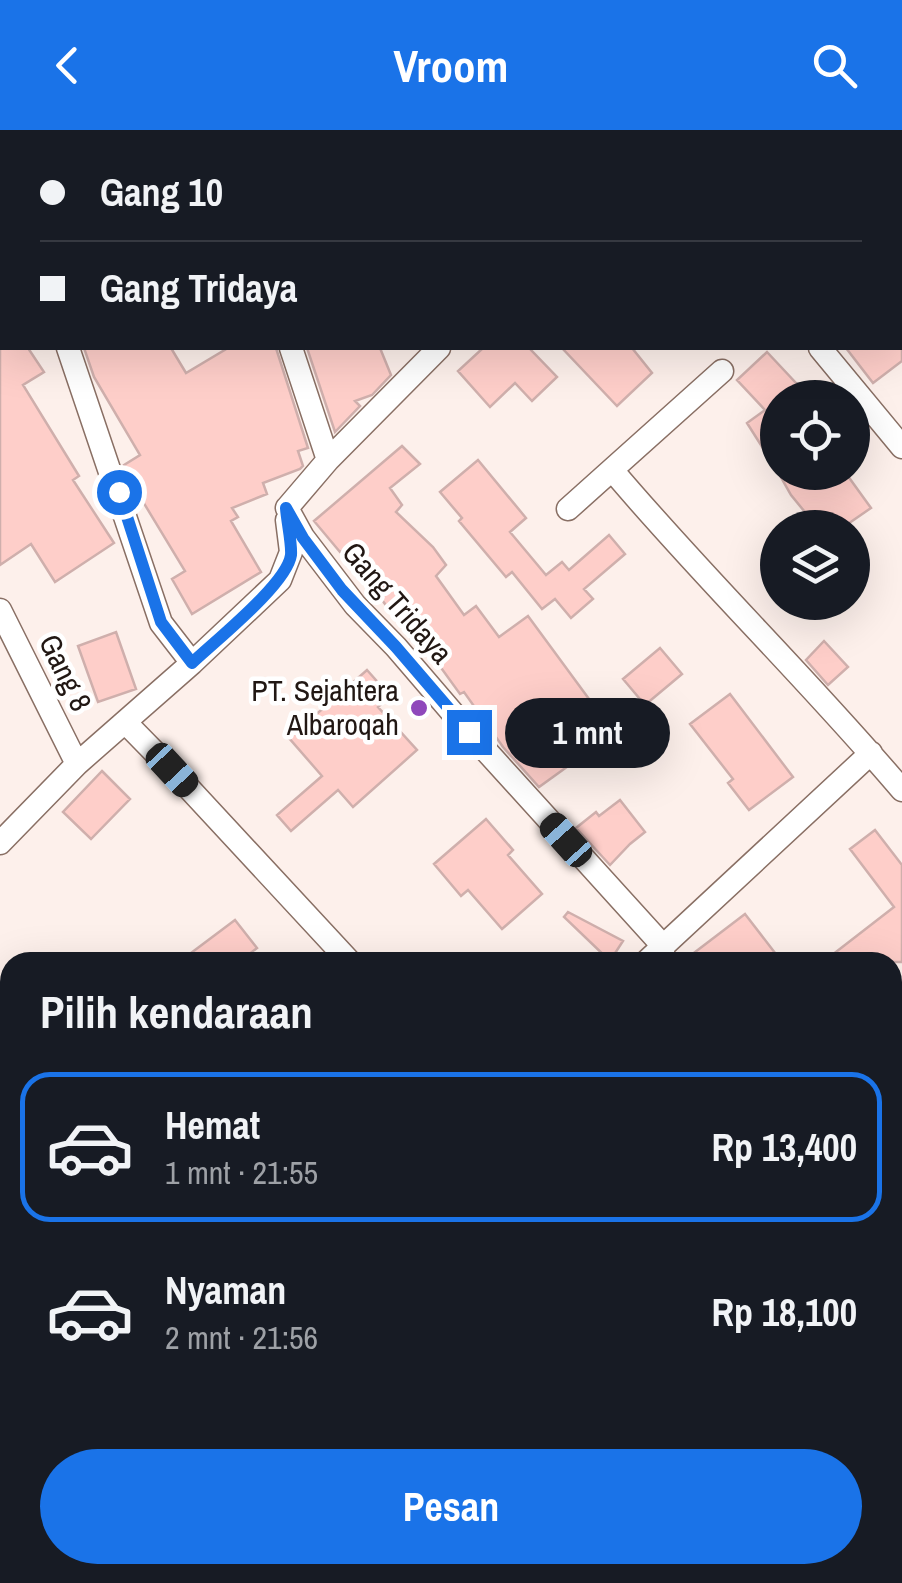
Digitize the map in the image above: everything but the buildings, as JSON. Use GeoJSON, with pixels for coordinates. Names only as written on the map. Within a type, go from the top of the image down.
{"type":"FeatureCollection","features":[{"type":"Feature","properties":{"kind":"street"},"geometry":{"type":"LineString","coordinates":[[69,350],[161,622],[192,663]]}},
{"type":"Feature","properties":{"kind":"street"},"geometry":{"type":"LineString","coordinates":[[291,350],[328,460]]}},
{"type":"Feature","properties":{"kind":"street"},"geometry":{"type":"LineString","coordinates":[[822,350],[902,447]]}},
{"type":"Feature","properties":{"kind":"street"},"geometry":{"type":"LineString","coordinates":[[0,843],[77,764],[280,580],[292,552],[286,508],[429,352]]}},
{"type":"Feature","properties":{"kind":"street"},"geometry":{"type":"LineString","coordinates":[[568,509],[722,371]]}},
{"type":"Feature","properties":{"kind":"street"},"geometry":{"type":"LineString","coordinates":[[613,472],[902,790]]}},
{"type":"Feature","properties":{"kind":"street","name":"Gang Tridaya"},"geometry":{"type":"LineString","coordinates":[[286,508],[342,590],[469,732],[652,952]]}},
{"type":"Feature","properties":{"kind":"street","name":"Gang 8"},"geometry":{"type":"LineString","coordinates":[[0,610],[77,764]]}},
{"type":"Feature","properties":{"kind":"street"},"geometry":{"type":"LineString","coordinates":[[124,722],[341,952]]}},
{"type":"Feature","properties":{"kind":"street"},"geometry":{"type":"LineString","coordinates":[[658,952],[871,753]]}},
{"type":"Feature","properties":{"kind":"place","name":"PT. Sejahtera Albaroqah"},"geometry":{"type":"Point","coordinates":[419,708]}},
{"type":"Feature","properties":{"kind":"route"},"geometry":{"type":"LineString","coordinates":[[119,492],[161,622],[192,663],[280,580],[292,552],[286,508],[342,590],[469,732]]}}]}
